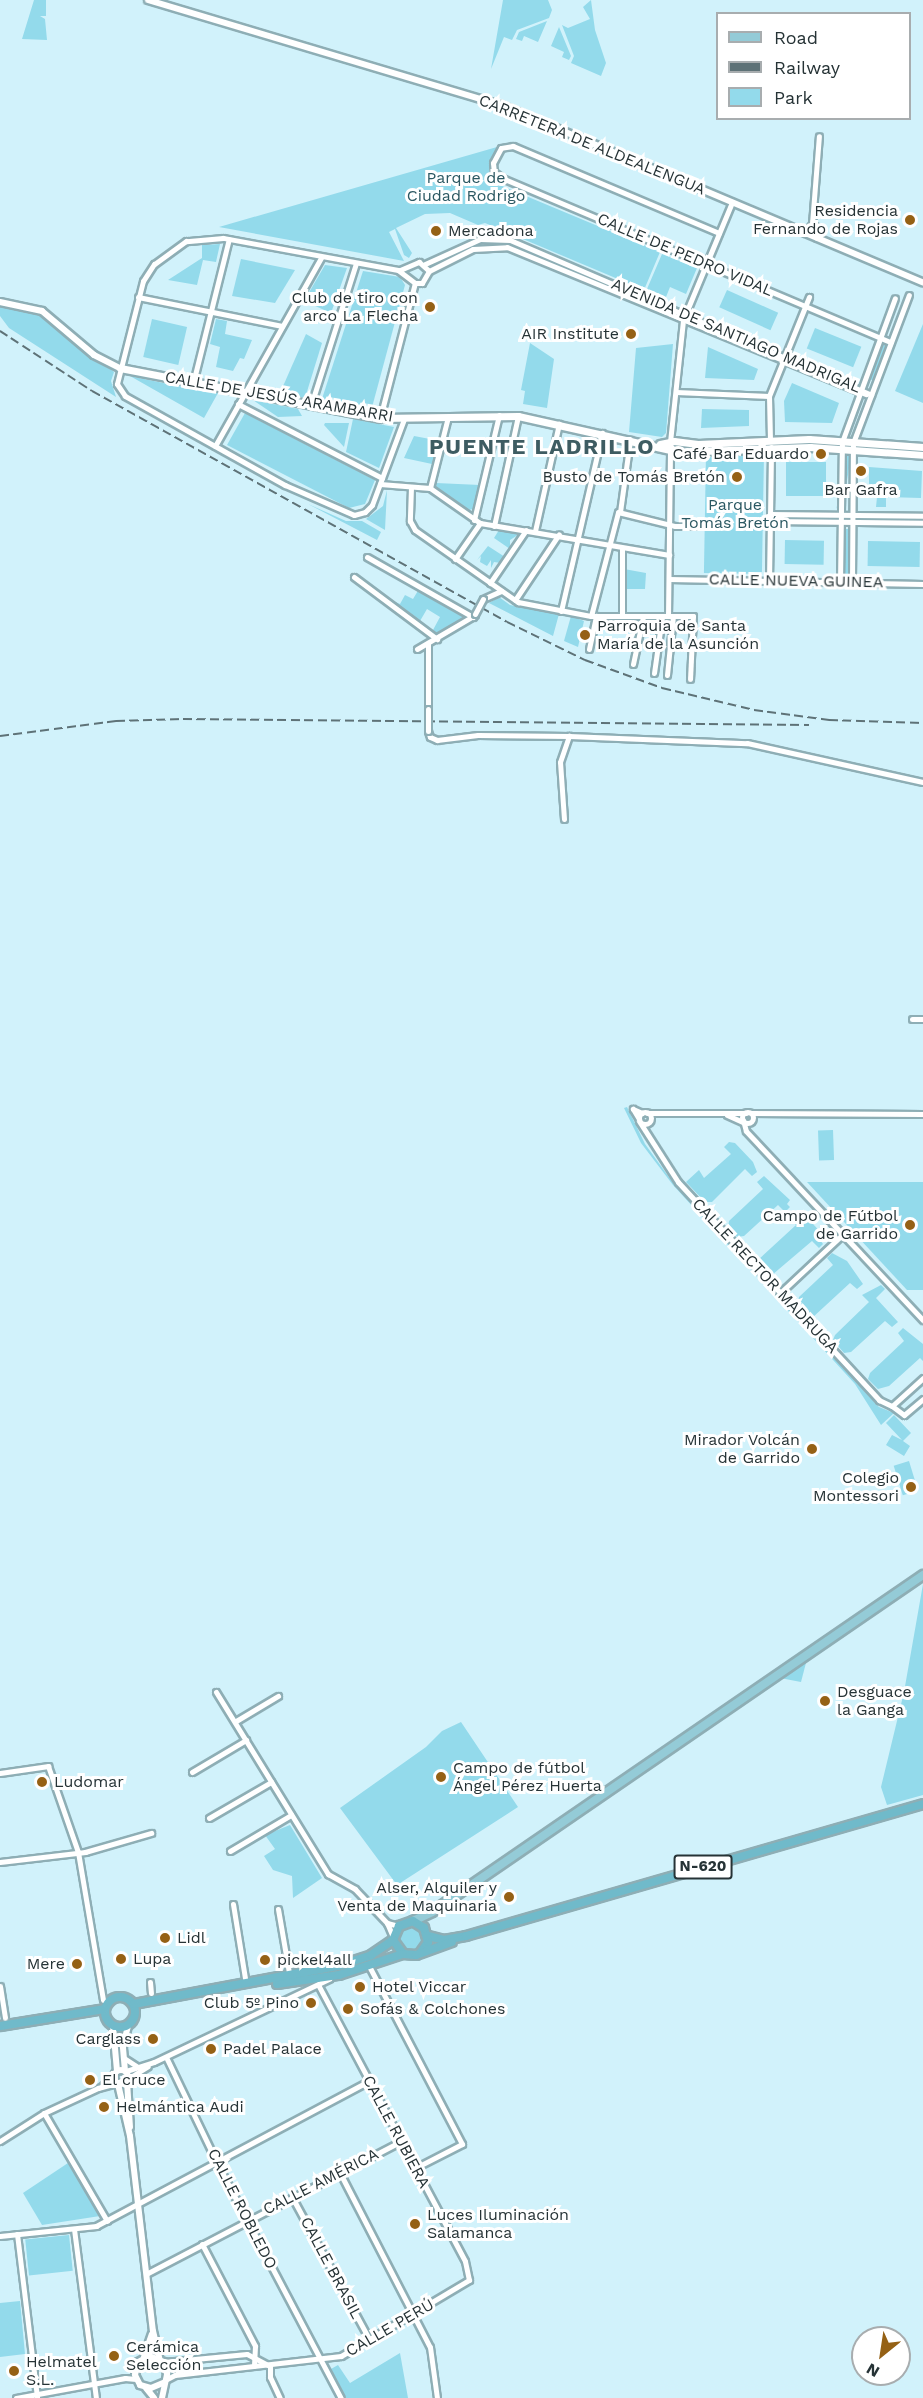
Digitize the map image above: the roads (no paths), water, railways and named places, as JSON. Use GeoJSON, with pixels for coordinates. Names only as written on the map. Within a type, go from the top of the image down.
{"type":"FeatureCollection","features":[{"type":"Feature","properties":{"kind":"highway","name":"N-620"},"geometry":{"type":"LineString","coordinates":[[403,1954],[421,1952],[466,1936],[923,1804]]}},
{"type":"Feature","properties":{"kind":"highway","name":"N-620"},"geometry":{"type":"LineString","coordinates":[[413,1921],[426,1932],[444,1940],[466,1936]]}},
{"type":"Feature","properties":{"kind":"highway"},"geometry":{"type":"LineString","coordinates":[[3,2022],[104,2004],[120,1996],[134,2004],[338,1966],[371,1955],[393,1938],[399,1926],[413,1921]]}},
{"type":"Feature","properties":{"kind":"highway"},"geometry":{"type":"LineString","coordinates":[[421,1952],[426,1932]]}},
{"type":"Feature","properties":{"kind":"highway"},"geometry":{"type":"LineString","coordinates":[[217,1990],[333,1977],[403,1954],[393,1938]]}},
{"type":"Feature","properties":{"kind":"highway"},"geometry":{"type":"LineString","coordinates":[[104,2004],[105,2016],[113,2026],[128,2025],[136,2012],[134,2004]]}},
{"type":"Feature","properties":{"kind":"main road","name":"CALLE DE JESÚS ARAMBARRI"},"geometry":{"type":"LineString","coordinates":[[120,368],[380,418],[518,416],[651,444],[674,446],[842,445],[923,455]]}},
{"type":"Feature","properties":{"kind":"main road","name":"CALLE DE JESÚS ARAMBARRI"},"geometry":{"type":"LineString","coordinates":[[853,446],[923,447]]}},
{"type":"Feature","properties":{"kind":"main road"},"geometry":{"type":"LineString","coordinates":[[413,1921],[432,1912],[923,1575]]}},
{"type":"Feature","properties":{"kind":"main road"},"geometry":{"type":"LineString","coordinates":[[426,1932],[432,1912]]}},
{"type":"Feature","properties":{"kind":"street","name":"CARRETERA DE ALDEALENGUA"},"geometry":{"type":"LineString","coordinates":[[148,0],[501,105],[923,282]]}},
{"type":"Feature","properties":{"kind":"street"},"geometry":{"type":"LineString","coordinates":[[805,233],[812,224],[819,136]]}},
{"type":"Feature","properties":{"kind":"street","name":"CALLE DE PEDRO VIDAL"},"geometry":{"type":"LineString","coordinates":[[719,233],[513,146],[501,148],[496,158],[493,168],[498,176],[891,342]]}},
{"type":"Feature","properties":{"kind":"street"},"geometry":{"type":"LineString","coordinates":[[667,675],[671,460],[683,320],[732,202]]}},
{"type":"Feature","properties":{"kind":"street"},"geometry":{"type":"LineString","coordinates":[[812,224],[818,228],[817,238]]}},
{"type":"Feature","properties":{"kind":"street","name":"AVENIDA DE SANTIAGO MADRIGAL"},"geometry":{"type":"LineString","coordinates":[[425,264],[472,242],[503,238],[685,313],[784,359]]}},
{"type":"Feature","properties":{"kind":"street"},"geometry":{"type":"LineString","coordinates":[[404,419],[372,505],[362,514],[346,513],[285,485],[125,396],[117,386],[138,297],[148,272],[165,253],[194,239],[229,239],[321,258],[400,270],[415,283]]}},
{"type":"Feature","properties":{"kind":"street"},"geometry":{"type":"LineString","coordinates":[[193,382],[229,239]]}},
{"type":"Feature","properties":{"kind":"street","name":"AVENIDA DE SANTIAGO MADRIGAL"},"geometry":{"type":"LineString","coordinates":[[429,271],[473,249],[507,247],[871,395]]}},
{"type":"Feature","properties":{"kind":"street"},"geometry":{"type":"LineString","coordinates":[[215,446],[321,258]]}},
{"type":"Feature","properties":{"kind":"street"},"geometry":{"type":"LineString","coordinates":[[400,270],[419,261],[425,264],[429,271],[427,278],[415,283]]}},
{"type":"Feature","properties":{"kind":"street"},"geometry":{"type":"LineString","coordinates":[[311,405],[356,263]]}},
{"type":"Feature","properties":{"kind":"street"},"geometry":{"type":"LineString","coordinates":[[408,277],[409,266]]}},
{"type":"Feature","properties":{"kind":"street"},"geometry":{"type":"LineString","coordinates":[[380,418],[415,283]]}},
{"type":"Feature","properties":{"kind":"street"},"geometry":{"type":"LineString","coordinates":[[852,582],[853,446],[909,295]]}},
{"type":"Feature","properties":{"kind":"street"},"geometry":{"type":"LineString","coordinates":[[138,297],[282,326]]}},
{"type":"Feature","properties":{"kind":"street"},"geometry":{"type":"LineString","coordinates":[[769,580],[769,396],[809,297]]}},
{"type":"Feature","properties":{"kind":"street"},"geometry":{"type":"LineString","coordinates":[[840,582],[842,445],[895,298]]}},
{"type":"Feature","properties":{"kind":"street"},"geometry":{"type":"LineString","coordinates":[[0,302],[42,310],[94,355],[120,368]]}},
{"type":"Feature","properties":{"kind":"street"},"geometry":{"type":"LineString","coordinates":[[676,392],[769,396]]}},
{"type":"Feature","properties":{"kind":"street"},"geometry":{"type":"LineString","coordinates":[[238,404],[381,481],[430,488],[477,521],[494,526],[578,537],[669,555]]}},
{"type":"Feature","properties":{"kind":"street"},"geometry":{"type":"LineString","coordinates":[[455,559],[477,521],[476,507],[499,415]]}},
{"type":"Feature","properties":{"kind":"street"},"geometry":{"type":"LineString","coordinates":[[494,526],[518,416]]}},
{"type":"Feature","properties":{"kind":"street"},"geometry":{"type":"LineString","coordinates":[[430,488],[448,417]]}},
{"type":"Feature","properties":{"kind":"street"},"geometry":{"type":"LineString","coordinates":[[535,531],[559,424]]}},
{"type":"Feature","properties":{"kind":"street"},"geometry":{"type":"LineString","coordinates":[[561,611],[602,433]]}},
{"type":"Feature","properties":{"kind":"street"},"geometry":{"type":"LineString","coordinates":[[589,650],[594,616],[619,512],[630,439]]}},
{"type":"Feature","properties":{"kind":"street"},"geometry":{"type":"LineString","coordinates":[[411,487],[412,526],[515,600],[594,616],[693,616],[690,679]]}},
{"type":"Feature","properties":{"kind":"street"},"geometry":{"type":"LineString","coordinates":[[466,514],[476,507]]}},
{"type":"Feature","properties":{"kind":"street"},"geometry":{"type":"LineString","coordinates":[[619,512],[670,524],[708,526]]}},
{"type":"Feature","properties":{"kind":"street"},"geometry":{"type":"LineString","coordinates":[[770,518],[841,514],[923,516]]}},
{"type":"Feature","properties":{"kind":"street"},"geometry":{"type":"LineString","coordinates":[[770,518],[923,523]]}},
{"type":"Feature","properties":{"kind":"street"},"geometry":{"type":"LineString","coordinates":[[490,583],[526,530]]}},
{"type":"Feature","properties":{"kind":"street"},"geometry":{"type":"LineString","coordinates":[[515,600],[559,534]]}},
{"type":"Feature","properties":{"kind":"street"},"geometry":{"type":"LineString","coordinates":[[621,616],[622,549]]}},
{"type":"Feature","properties":{"kind":"street"},"geometry":{"type":"LineString","coordinates":[[367,557],[474,616]]}},
{"type":"Feature","properties":{"kind":"street"},"geometry":{"type":"LineString","coordinates":[[354,577],[437,639]]}},
{"type":"Feature","properties":{"kind":"street","name":"CALLE NUEVA GUINEA"},"geometry":{"type":"LineString","coordinates":[[669,579],[923,584]]}},
{"type":"Feature","properties":{"kind":"street"},"geometry":{"type":"LineString","coordinates":[[417,649],[474,616],[483,599],[501,591]]}},
{"type":"Feature","properties":{"kind":"street"},"geometry":{"type":"LineString","coordinates":[[654,673],[668,616]]}},
{"type":"Feature","properties":{"kind":"street"},"geometry":{"type":"LineString","coordinates":[[633,664],[643,617]]}},
{"type":"Feature","properties":{"kind":"street"},"geometry":{"type":"LineString","coordinates":[[428,644],[428,731],[430,737],[569,736],[747,743],[923,782]]}},
{"type":"Feature","properties":{"kind":"street"},"geometry":{"type":"LineString","coordinates":[[564,819],[560,762],[569,736]]}},
{"type":"Feature","properties":{"kind":"street"},"geometry":{"type":"LineString","coordinates":[[912,1019],[923,1019]]}},
{"type":"Feature","properties":{"kind":"street"},"geometry":{"type":"LineString","coordinates":[[748,1113],[753,1121],[756,1140]]}},
{"type":"Feature","properties":{"kind":"street"},"geometry":{"type":"LineString","coordinates":[[743,1122],[748,1113]]}},
{"type":"Feature","properties":{"kind":"street"},"geometry":{"type":"LineString","coordinates":[[646,1137],[647,1124],[643,1116],[658,1114],[923,1114]]}},
{"type":"Feature","properties":{"kind":"street"},"geometry":{"type":"LineString","coordinates":[[723,1114],[743,1122],[753,1121],[770,1114]]}},
{"type":"Feature","properties":{"kind":"street","name":"CALLE RECTOR MADRUGA"},"geometry":{"type":"LineString","coordinates":[[643,1116],[646,1137],[678,1182],[882,1403],[892,1406]]}},
{"type":"Feature","properties":{"kind":"street"},"geometry":{"type":"LineString","coordinates":[[743,1122],[756,1140],[923,1320]]}},
{"type":"Feature","properties":{"kind":"street"},"geometry":{"type":"LineString","coordinates":[[780,1293],[843,1234]]}},
{"type":"Feature","properties":{"kind":"street"},"geometry":{"type":"LineString","coordinates":[[923,1378],[892,1406],[904,1415],[923,1399]]}},
{"type":"Feature","properties":{"kind":"street"},"geometry":{"type":"LineString","coordinates":[[216,1692],[236,1721],[328,1874],[355,1889],[387,1923],[393,1938]]}},
{"type":"Feature","properties":{"kind":"street"},"geometry":{"type":"LineString","coordinates":[[236,1721],[278,1696]]}},
{"type":"Feature","properties":{"kind":"street"},"geometry":{"type":"LineString","coordinates":[[192,1772],[246,1740]]}},
{"type":"Feature","properties":{"kind":"street"},"geometry":{"type":"LineString","coordinates":[[0,1773],[48,1766],[78,1852],[104,2004]]}},
{"type":"Feature","properties":{"kind":"street"},"geometry":{"type":"LineString","coordinates":[[209,1818],[271,1782]]}},
{"type":"Feature","properties":{"kind":"street"},"geometry":{"type":"LineString","coordinates":[[230,1851],[291,1815]]}},
{"type":"Feature","properties":{"kind":"street"},"geometry":{"type":"LineString","coordinates":[[0,1862],[78,1852],[151,1833]]}},
{"type":"Feature","properties":{"kind":"street"},"geometry":{"type":"LineString","coordinates":[[233,1904],[245,1978]]}},
{"type":"Feature","properties":{"kind":"street"},"geometry":{"type":"LineString","coordinates":[[278,1909],[289,1973]]}},
{"type":"Feature","properties":{"kind":"street"},"geometry":{"type":"LineString","coordinates":[[387,1923],[399,1926]]}},
{"type":"Feature","properties":{"kind":"street"},"geometry":{"type":"LineString","coordinates":[[369,1966],[462,2144],[415,2168]]}},
{"type":"Feature","properties":{"kind":"street"},"geometry":{"type":"LineString","coordinates":[[100,2087],[116,2073],[166,2057],[301,1990],[333,1977]]}},
{"type":"Feature","properties":{"kind":"street"},"geometry":{"type":"LineString","coordinates":[[150,1982],[152,1993]]}},
{"type":"Feature","properties":{"kind":"street","name":"CALLE RUBIERA"},"geometry":{"type":"LineString","coordinates":[[318,1985],[465,2261],[469,2280]]}},
{"type":"Feature","properties":{"kind":"street"},"geometry":{"type":"LineString","coordinates":[[0,1986],[3,2022]]}},
{"type":"Feature","properties":{"kind":"street"},"geometry":{"type":"LineString","coordinates":[[128,2025],[124,2058],[128,2080],[130,2136]]}},
{"type":"Feature","properties":{"kind":"street"},"geometry":{"type":"LineString","coordinates":[[113,2026],[116,2073],[130,2136],[153,2331],[162,2360],[164,2382],[162,2398]]}},
{"type":"Feature","properties":{"kind":"street","name":"CALLE ROBLEDO"},"geometry":{"type":"LineString","coordinates":[[166,2057],[247,2220],[341,2398]]}},
{"type":"Feature","properties":{"kind":"street"},"geometry":{"type":"LineString","coordinates":[[124,2058],[138,2067]]}},
{"type":"Feature","properties":{"kind":"street"},"geometry":{"type":"LineString","coordinates":[[0,2141],[44,2113],[100,2087],[128,2080],[154,2062]]}},
{"type":"Feature","properties":{"kind":"street"},"geometry":{"type":"LineString","coordinates":[[0,2235],[74,2229],[107,2221],[369,2081]]}},
{"type":"Feature","properties":{"kind":"street"},"geometry":{"type":"LineString","coordinates":[[44,2113],[107,2221]]}},
{"type":"Feature","properties":{"kind":"street","name":"CALLE AMÉRICA"},"geometry":{"type":"LineString","coordinates":[[146,2274],[401,2141]]}},
{"type":"Feature","properties":{"kind":"street"},"geometry":{"type":"LineString","coordinates":[[340,2173],[414,2313],[434,2361],[437,2398]]}},
{"type":"Feature","properties":{"kind":"street","name":"CALLE BRASIL"},"geometry":{"type":"LineString","coordinates":[[292,2197],[369,2339]]}},
{"type":"Feature","properties":{"kind":"street"},"geometry":{"type":"LineString","coordinates":[[74,2229],[92,2383],[96,2398]]}},
{"type":"Feature","properties":{"kind":"street"},"geometry":{"type":"LineString","coordinates":[[17,2234],[36,2396]]}},
{"type":"Feature","properties":{"kind":"street"},"geometry":{"type":"LineString","coordinates":[[202,2244],[255,2346],[254,2366]]}},
{"type":"Feature","properties":{"kind":"street","name":"CALLE PERÚ"},"geometry":{"type":"LineString","coordinates":[[164,2382],[175,2375],[270,2366],[341,2356],[469,2280]]}},
{"type":"Feature","properties":{"kind":"street"},"geometry":{"type":"LineString","coordinates":[[125,2378],[135,2370],[144,2357],[153,2331]]}},
{"type":"Feature","properties":{"kind":"street"},"geometry":{"type":"LineString","coordinates":[[144,2357],[162,2360],[256,2356],[270,2366],[270,2377],[280,2398]]}},
{"type":"Feature","properties":{"kind":"street"},"geometry":{"type":"LineString","coordinates":[[135,2370],[136,2379]]}},
{"type":"Feature","properties":{"kind":"street"},"geometry":{"type":"LineString","coordinates":[[16,2398],[125,2378],[136,2379],[154,2398]]}},
{"type":"Feature","properties":{"kind":"street"},"geometry":{"type":"LineString","coordinates":[[146,2388],[164,2382]]}},
{"type":"Feature","properties":{"kind":"railway"},"geometry":{"type":"LineString","coordinates":[[0,331],[92,391],[507,622],[585,660],[662,688],[754,710],[829,720],[923,723]]}},
{"type":"Feature","properties":{"kind":"railway"},"geometry":{"type":"LineString","coordinates":[[0,736],[116,721],[183,719],[809,725]]}},
{"type":"Feature","properties":{"kind":"place","name":"Residencia Fernando de Rojas"},"geometry":{"type":"Point","coordinates":[910,220]}},
{"type":"Feature","properties":{"kind":"place","name":"Mercadona"},"geometry":{"type":"Point","coordinates":[436,231]}},
{"type":"Feature","properties":{"kind":"place","name":"Club de tiro con arco La Flecha"},"geometry":{"type":"Point","coordinates":[430,307]}},
{"type":"Feature","properties":{"kind":"place","name":"AIR Institute"},"geometry":{"type":"Point","coordinates":[631,334]}},
{"type":"Feature","properties":{"kind":"place","name":"Café Bar Eduardo"},"geometry":{"type":"Point","coordinates":[821,454]}},
{"type":"Feature","properties":{"kind":"place","name":"Bar Gafra"},"geometry":{"type":"Point","coordinates":[861,471]}},
{"type":"Feature","properties":{"kind":"place","name":"Busto de Tomás Bretón"},"geometry":{"type":"Point","coordinates":[737,477]}},
{"type":"Feature","properties":{"kind":"place","name":"Parroquia de Santa María de la Asunción"},"geometry":{"type":"Point","coordinates":[585,635]}},
{"type":"Feature","properties":{"kind":"place","name":"Campo de Fútbol de Garrido"},"geometry":{"type":"Point","coordinates":[910,1225]}},
{"type":"Feature","properties":{"kind":"place","name":"Mirador Volcán de Garrido"},"geometry":{"type":"Point","coordinates":[812,1449]}},
{"type":"Feature","properties":{"kind":"place","name":"Colegio Montessori"},"geometry":{"type":"Point","coordinates":[911,1487]}},
{"type":"Feature","properties":{"kind":"place","name":"Desguace la Ganga"},"geometry":{"type":"Point","coordinates":[825,1701]}},
{"type":"Feature","properties":{"kind":"place","name":"Campo de fútbol Ángel Pérez Huerta"},"geometry":{"type":"Point","coordinates":[441,1777]}},
{"type":"Feature","properties":{"kind":"place","name":"Ludomar"},"geometry":{"type":"Point","coordinates":[42,1782]}},
{"type":"Feature","properties":{"kind":"place","name":"Alser, Alquiler y Venta de Maquinaria"},"geometry":{"type":"Point","coordinates":[509,1897]}},
{"type":"Feature","properties":{"kind":"place","name":"Lidl"},"geometry":{"type":"Point","coordinates":[165,1938]}},
{"type":"Feature","properties":{"kind":"place","name":"Lupa"},"geometry":{"type":"Point","coordinates":[121,1959]}},
{"type":"Feature","properties":{"kind":"place","name":"pickel4all"},"geometry":{"type":"Point","coordinates":[265,1960]}},
{"type":"Feature","properties":{"kind":"place","name":"Mere"},"geometry":{"type":"Point","coordinates":[77,1964]}},
{"type":"Feature","properties":{"kind":"place","name":"Hotel Viccar"},"geometry":{"type":"Point","coordinates":[360,1987]}},
{"type":"Feature","properties":{"kind":"place","name":"Club 5º Pino"},"geometry":{"type":"Point","coordinates":[311,2003]}},
{"type":"Feature","properties":{"kind":"place","name":"Sofás & Colchones"},"geometry":{"type":"Point","coordinates":[348,2009]}},
{"type":"Feature","properties":{"kind":"place","name":"Carglass"},"geometry":{"type":"Point","coordinates":[153,2039]}},
{"type":"Feature","properties":{"kind":"place","name":"Padel Palace"},"geometry":{"type":"Point","coordinates":[211,2049]}},
{"type":"Feature","properties":{"kind":"place","name":"El cruce"},"geometry":{"type":"Point","coordinates":[90,2080]}},
{"type":"Feature","properties":{"kind":"place","name":"Helmántica Audi"},"geometry":{"type":"Point","coordinates":[104,2107]}},
{"type":"Feature","properties":{"kind":"place","name":"Luces Iluminación Salamanca"},"geometry":{"type":"Point","coordinates":[415,2224]}},
{"type":"Feature","properties":{"kind":"place","name":"Cerámica Selección"},"geometry":{"type":"Point","coordinates":[114,2356]}},
{"type":"Feature","properties":{"kind":"place","name":"Helmatel S.L."},"geometry":{"type":"Point","coordinates":[14,2371]}},
{"type":"Feature","properties":{"kind":"district","name":"PUENTE LADRILLO"},"geometry":{"type":"Point","coordinates":[542,447]}},
{"type":"Feature","properties":{"kind":"park label","name":"Parque de Ciudad Rodrigo"},"geometry":{"type":"Point","coordinates":[466,187]}},
{"type":"Feature","properties":{"kind":"park label","name":"Parque Tomás Bretón"},"geometry":{"type":"Point","coordinates":[735,514]}}]}
